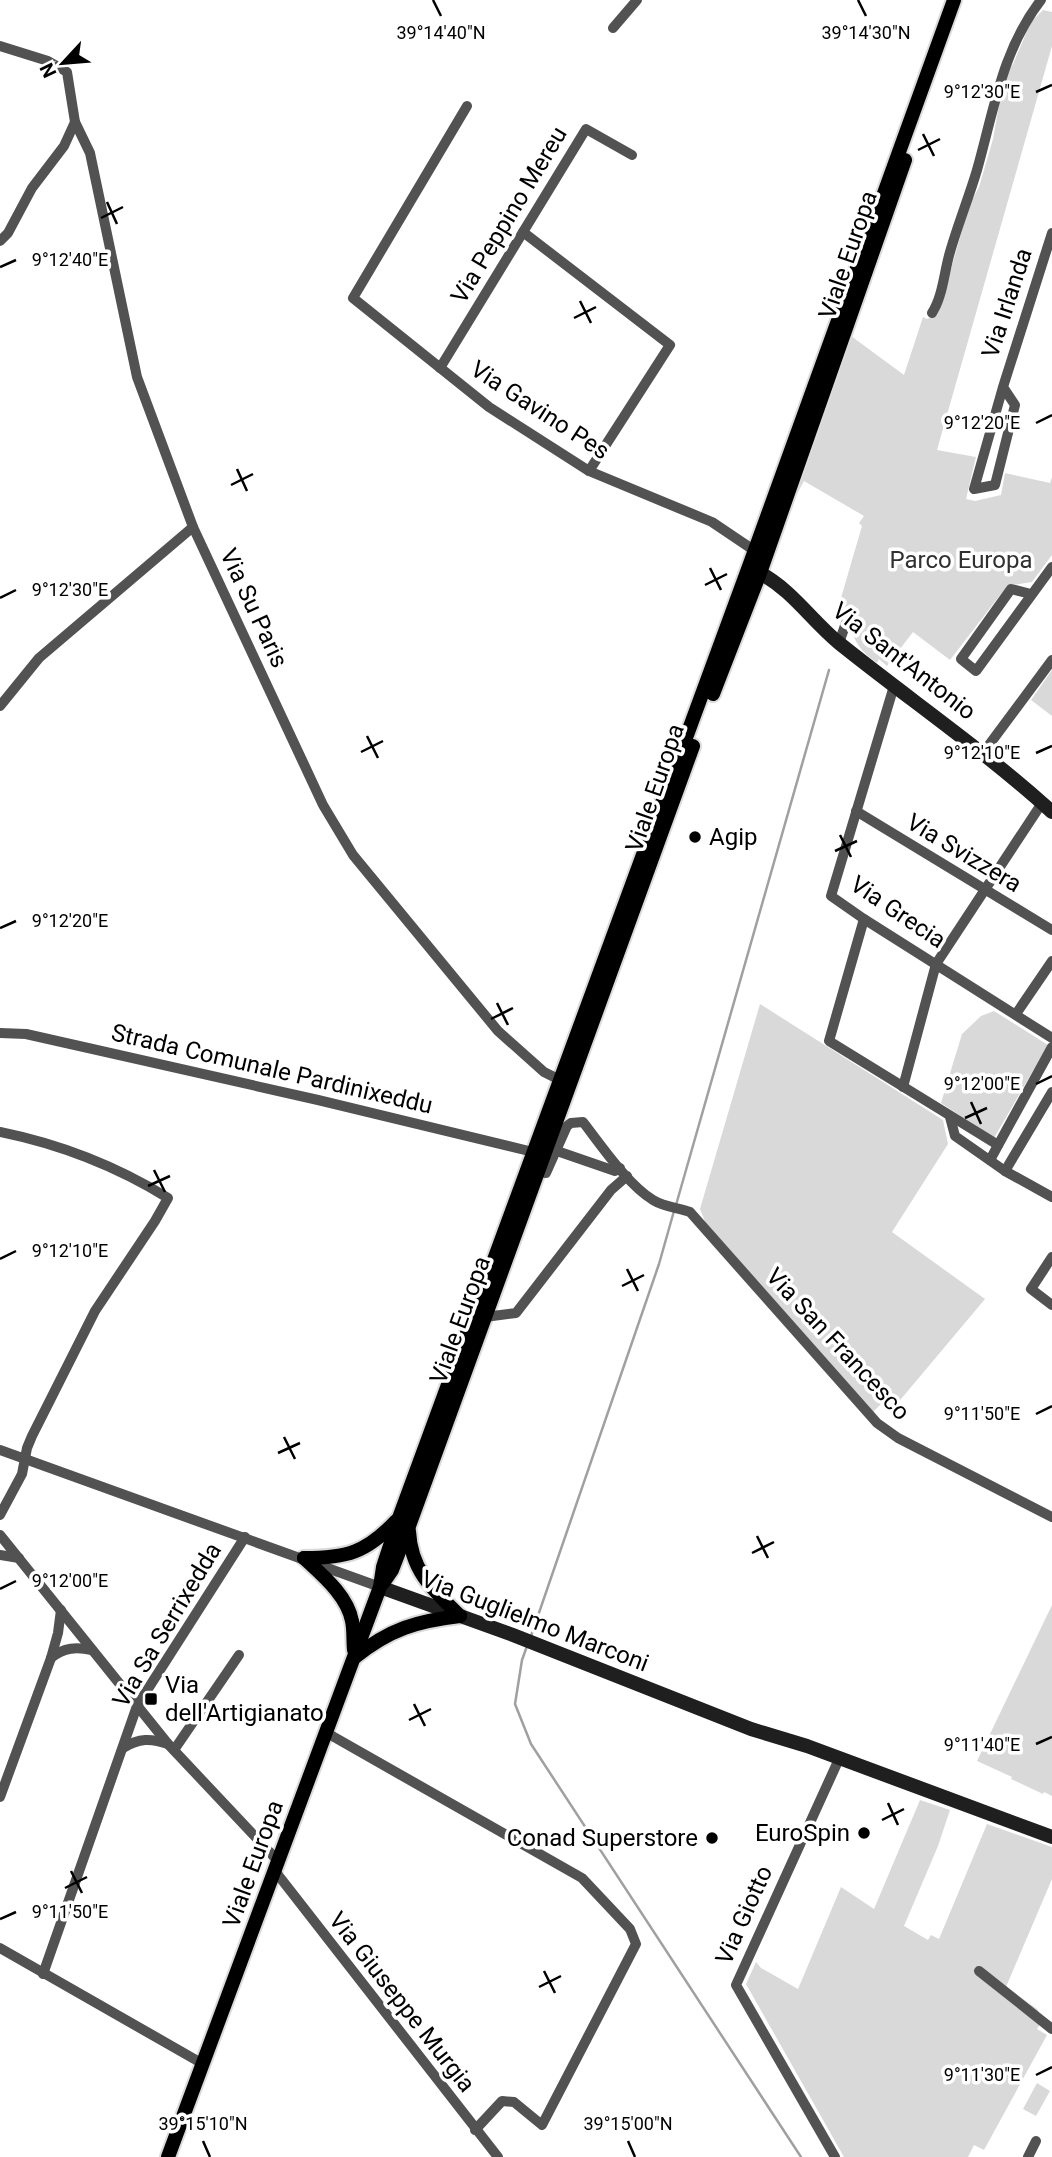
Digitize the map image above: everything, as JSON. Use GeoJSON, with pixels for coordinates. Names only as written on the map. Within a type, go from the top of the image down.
{"type":"FeatureCollection","features":[{"type":"Feature","properties":{"kind":"main road","name":"Viale Europa"},"geometry":{"type":"LineString","coordinates":[[168,2154],[380,1587],[392,1570],[404,1522],[533,1152],[755,551],[954,0]]}},
{"type":"Feature","properties":{"kind":"main road","name":"Viale Europa"},"geometry":{"type":"LineString","coordinates":[[404,1522],[485,1317],[705,712],[760,573],[964,0]]}},
{"type":"Feature","properties":{"kind":"main road","name":"Via Sant'Antonio"},"geometry":{"type":"LineString","coordinates":[[760,573],[792,596],[839,643],[983,753],[1047,808]]}},
{"type":"Feature","properties":{"kind":"main road"},"geometry":{"type":"LineString","coordinates":[[304,1558],[332,1558],[363,1549],[404,1522],[416,1566],[426,1581],[460,1616]]}},
{"type":"Feature","properties":{"kind":"main road"},"geometry":{"type":"LineString","coordinates":[[304,1558],[330,1583],[349,1610],[353,1622],[354,1658]]}},
{"type":"Feature","properties":{"kind":"main road","name":"Via Guglielmo Marconi"},"geometry":{"type":"LineString","coordinates":[[380,1587],[513,1635],[742,1725],[1052,1837]]}},
{"type":"Feature","properties":{"kind":"main road"},"geometry":{"type":"LineString","coordinates":[[354,1658],[404,1626],[460,1616]]}},
{"type":"Feature","properties":{"kind":"street"},"geometry":{"type":"LineString","coordinates":[[612,28],[637,0]]}},
{"type":"Feature","properties":{"kind":"street"},"geometry":{"type":"LineString","coordinates":[[932,313],[937,306],[946,266],[977,170],[1003,71],[1020,30],[1041,0]]}},
{"type":"Feature","properties":{"kind":"street","name":"Via Su Paris"},"geometry":{"type":"LineString","coordinates":[[0,46],[48,61],[67,72],[75,122],[90,153],[137,377],[193,527],[323,805],[353,855],[498,1031],[544,1072],[560,1080]]}},
{"type":"Feature","properties":{"kind":"street","name":"Via Gavino Pes"},"geometry":{"type":"LineString","coordinates":[[467,106],[353,298],[489,407],[589,471],[699,516],[755,551]]}},
{"type":"Feature","properties":{"kind":"street"},"geometry":{"type":"LineString","coordinates":[[0,241],[8,233],[32,188],[64,146],[75,122]]}},
{"type":"Feature","properties":{"kind":"street","name":"Via Peppino Mereu"},"geometry":{"type":"LineString","coordinates":[[440,368],[586,129],[632,155]]}},
{"type":"Feature","properties":{"kind":"street"},"geometry":{"type":"LineString","coordinates":[[523,232],[670,345],[589,471]]}},
{"type":"Feature","properties":{"kind":"street","name":"Via Irlanda"},"geometry":{"type":"LineString","coordinates":[[1003,387],[1015,405],[995,485],[974,489],[1003,387],[1052,233]]}},
{"type":"Feature","properties":{"kind":"street"},"geometry":{"type":"LineString","coordinates":[[0,706],[39,658],[193,527]]}},
{"type":"Feature","properties":{"kind":"street"},"geometry":{"type":"LineString","coordinates":[[1031,594],[1011,589],[961,659],[976,671],[1052,567]]}},
{"type":"Feature","properties":{"kind":"street"},"geometry":{"type":"LineString","coordinates":[[839,643],[848,617]]}},
{"type":"Feature","properties":{"kind":"street"},"geometry":{"type":"LineString","coordinates":[[983,753],[1052,660]]}},
{"type":"Feature","properties":{"kind":"street","name":"Via Grecia"},"geometry":{"type":"LineString","coordinates":[[894,686],[831,896],[1052,1038]]}},
{"type":"Feature","properties":{"kind":"street"},"geometry":{"type":"LineString","coordinates":[[903,1087],[936,964],[985,891],[1047,808]]}},
{"type":"Feature","properties":{"kind":"street","name":"Via Svizzera"},"geometry":{"type":"LineString","coordinates":[[856,811],[1052,930]]}},
{"type":"Feature","properties":{"kind":"street"},"geometry":{"type":"LineString","coordinates":[[864,919],[829,1041],[998,1145]]}},
{"type":"Feature","properties":{"kind":"street"},"geometry":{"type":"LineString","coordinates":[[1016,1013],[1052,961]]}},
{"type":"Feature","properties":{"kind":"street","name":"Strada Comunale Pardinixeddu"},"geometry":{"type":"LineString","coordinates":[[0,1032],[26,1034],[533,1152]]}},
{"type":"Feature","properties":{"kind":"street"},"geometry":{"type":"LineString","coordinates":[[990,1160],[1052,1047]]}},
{"type":"Feature","properties":{"kind":"street"},"geometry":{"type":"LineString","coordinates":[[1005,1171],[1052,1092]]}},
{"type":"Feature","properties":{"kind":"street"},"geometry":{"type":"LineString","coordinates":[[950,1117],[955,1136],[1005,1171],[1052,1196]]}},
{"type":"Feature","properties":{"kind":"street","name":"Via San Francesco"},"geometry":{"type":"LineString","coordinates":[[538,1172],[546,1172],[568,1126],[571,1123],[583,1122],[624,1172],[654,1200],[690,1212],[877,1423],[898,1438],[1052,1517]]}},
{"type":"Feature","properties":{"kind":"street"},"geometry":{"type":"LineString","coordinates":[[0,1132],[72,1150],[149,1186],[168,1198],[95,1311],[32,1436],[22,1474],[0,1515]]}},
{"type":"Feature","properties":{"kind":"street"},"geometry":{"type":"LineString","coordinates":[[485,1317],[516,1313],[624,1172],[556,1151]]}},
{"type":"Feature","properties":{"kind":"street"},"geometry":{"type":"LineString","coordinates":[[1052,1257],[1031,1289],[1052,1305]]}},
{"type":"Feature","properties":{"kind":"street","name":"Via Guglielmo Marconi"},"geometry":{"type":"LineString","coordinates":[[0,1450],[380,1587]]}},
{"type":"Feature","properties":{"kind":"street","name":"Via Giuseppe Murgia"},"geometry":{"type":"LineString","coordinates":[[0,1535],[171,1747],[277,1866],[498,2157]]}},
{"type":"Feature","properties":{"kind":"street","name":"Via Sa Serrixedda"},"geometry":{"type":"LineString","coordinates":[[43,1974],[137,1706],[245,1537]]}},
{"type":"Feature","properties":{"kind":"street"},"geometry":{"type":"LineString","coordinates":[[0,1555],[19,1558]]}},
{"type":"Feature","properties":{"kind":"street"},"geometry":{"type":"LineString","coordinates":[[0,1797],[51,1658],[61,1610]]}},
{"type":"Feature","properties":{"kind":"street"},"geometry":{"type":"LineString","coordinates":[[51,1658],[56,1653],[73,1648],[92,1650]]}},
{"type":"Feature","properties":{"kind":"street"},"geometry":{"type":"LineString","coordinates":[[123,1748],[149,1738],[171,1747],[239,1655]]}},
{"type":"Feature","properties":{"kind":"street"},"geometry":{"type":"LineString","coordinates":[[327,1733],[582,1878],[630,1929],[636,1944],[542,2125],[514,2102],[502,2101],[475,2130]]}},
{"type":"Feature","properties":{"kind":"street","name":"Via Giotto"},"geometry":{"type":"LineString","coordinates":[[835,2157],[736,1985],[839,1759]]}},
{"type":"Feature","properties":{"kind":"street"},"geometry":{"type":"LineString","coordinates":[[0,1948],[203,2064]]}},
{"type":"Feature","properties":{"kind":"street"},"geometry":{"type":"LineString","coordinates":[[979,1971],[1052,2029]]}},
{"type":"Feature","properties":{"kind":"street"},"geometry":{"type":"LineString","coordinates":[[1028,2157],[1036,2141]]}},
{"type":"Feature","properties":{"kind":"green space","name":"Parco Europa"},"geometry":{"type":"Polygon","coordinates":[[[1043,10],[1052,12],[1052,46],[937,450],[976,457],[966,499],[975,501],[1001,495],[1005,473],[1050,483],[1052,477],[1052,555],[1032,582],[1007,586],[950,660],[913,632],[887,666],[879,659],[877,663],[862,650],[853,635],[852,622],[846,616],[842,618],[836,615],[862,526],[859,523],[864,516],[804,481],[798,492],[791,494],[847,333],[904,375],[923,317],[927,319],[935,316],[939,311],[969,206],[979,187],[993,139],[1004,77],[1013,64],[1031,22],[1043,10]]]}},
{"type":"Feature","properties":{"kind":"green space"},"geometry":{"type":"Polygon","coordinates":[[[1052,670],[1052,716],[1031,700],[1052,670]]]}},
{"type":"Feature","properties":{"kind":"green space"},"geometry":{"type":"Polygon","coordinates":[[[760,1004],[943,1120],[948,1144],[892,1232],[985,1299],[896,1405],[887,1398],[873,1412],[706,1224],[700,1209],[760,1004]]]}},
{"type":"Feature","properties":{"kind":"green space"},"geometry":{"type":"Polygon","coordinates":[[[994,1011],[1048,1045],[994,1138],[941,1103],[962,1034],[981,1016],[994,1011]]]}},
{"type":"Feature","properties":{"kind":"green space"},"geometry":{"type":"Polygon","coordinates":[[[1052,1605],[1052,1796],[977,1761],[1052,1605]]]}},
{"type":"Feature","properties":{"kind":"green space"},"geometry":{"type":"Polygon","coordinates":[[[920,1800],[950,1810],[938,1846],[904,1926],[928,1940],[931,1935],[939,1939],[987,1824],[1052,1847],[1052,1879],[1006,1987],[1037,2009],[1043,2019],[1037,2029],[1047,2035],[984,2150],[974,2145],[968,2157],[844,2157],[746,1984],[756,1962],[761,1968],[798,1989],[841,1887],[874,1909],[920,1800]]]}},
{"type":"Feature","properties":{"kind":"green space"},"geometry":{"type":"Polygon","coordinates":[[[1037,2083],[1050,2091],[1036,2116],[1023,2109],[1037,2083]]]}},
{"type":"Feature","properties":{"kind":"waterway"},"geometry":{"type":"LineString","coordinates":[[676,1205],[829,670]]}},
{"type":"Feature","properties":{"kind":"waterway"},"geometry":{"type":"LineString","coordinates":[[531,1636],[659,1264],[674,1211]]}},
{"type":"Feature","properties":{"kind":"waterway"},"geometry":{"type":"LineString","coordinates":[[527,1646],[515,1704],[531,1744],[801,2157]]}},
{"type":"Feature","properties":{"kind":"place","name":"Agip"},"geometry":{"type":"Point","coordinates":[695,837]}},
{"type":"Feature","properties":{"kind":"place","name":"Via dell'Artigianato"},"geometry":{"type":"Point","coordinates":[151,1699]}},
{"type":"Feature","properties":{"kind":"place","name":"EuroSpin"},"geometry":{"type":"Point","coordinates":[864,1833]}},
{"type":"Feature","properties":{"kind":"place","name":"Conad Superstore"},"geometry":{"type":"Point","coordinates":[712,1838]}}]}
